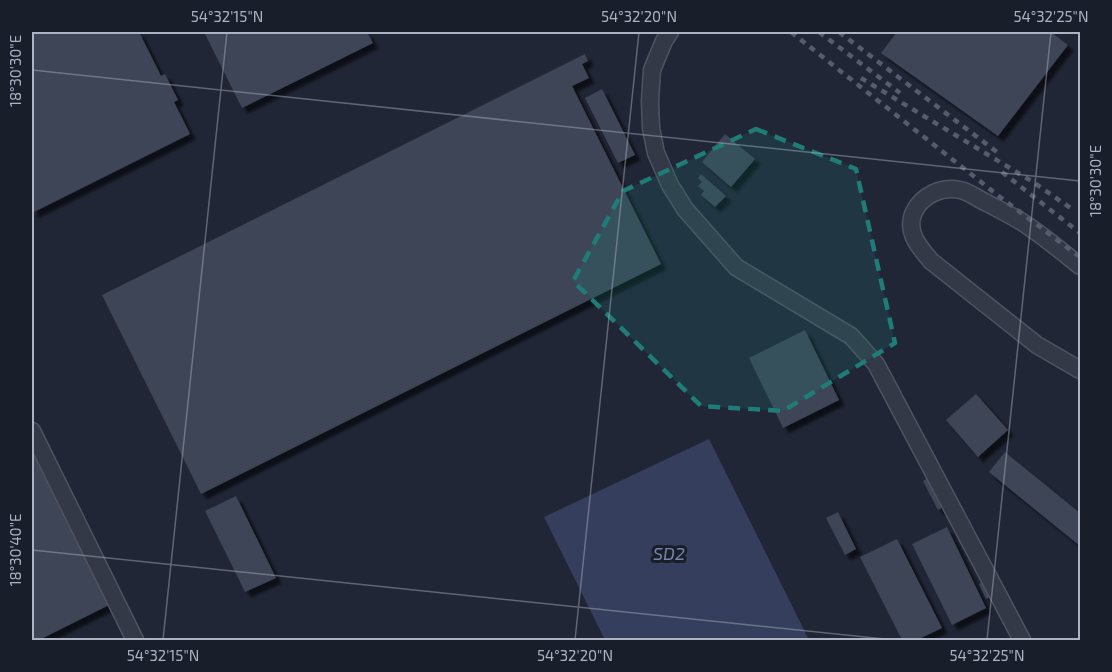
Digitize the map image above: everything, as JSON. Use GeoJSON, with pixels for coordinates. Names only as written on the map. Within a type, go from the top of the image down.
{"type":"FeatureCollection","features":[{"type":"Feature","properties":{"kind":"lane"},"geometry":{"type":"LineString","coordinates":[[670,32],[652,70],[650,101],[651,128],[656,153],[670,185],[685,209],[736,267],[851,336],[876,364],[1022,640]]}},
{"type":"Feature","properties":{"kind":"lane"},"geometry":{"type":"LineString","coordinates":[[1080,266],[1024,224],[971,193],[960,190],[950,189],[931,194],[920,203],[911,222],[911,232],[919,247],[943,272],[1037,345],[1080,370]]}},
{"type":"Feature","properties":{"kind":"lane"},"geometry":{"type":"LineString","coordinates":[[32,431],[135,640]]}},
{"type":"Feature","properties":{"kind":"highlighted area"},"geometry":{"type":"Polygon","coordinates":[[[756,129],[856,169],[895,343],[783,411],[701,406],[573,281],[623,191],[756,129]]]}},
{"type":"Feature","properties":{"kind":"water","name":"SD2"},"geometry":{"type":"Polygon","coordinates":[[[709,439],[809,640],[605,640],[544,517],[709,439]]]}},
{"type":"Feature","properties":{"kind":"building"},"geometry":{"type":"Polygon","coordinates":[[[32,32],[139,32],[161,76],[165,74],[178,100],[174,102],[190,134],[32,213],[32,32]]]}},
{"type":"Feature","properties":{"kind":"building"},"geometry":{"type":"Polygon","coordinates":[[[204,32],[367,32],[373,43],[242,108],[204,32]]]}},
{"type":"Feature","properties":{"kind":"building"},"geometry":{"type":"Polygon","coordinates":[[[897,32],[1051,32],[1068,45],[998,136],[881,53],[897,32]]]}},
{"type":"Feature","properties":{"kind":"building"},"geometry":{"type":"Polygon","coordinates":[[[585,54],[588,61],[582,64],[589,78],[572,86],[661,264],[201,494],[102,295],[585,54]]]}},
{"type":"Feature","properties":{"kind":"building"},"geometry":{"type":"Polygon","coordinates":[[[602,89],[635,155],[618,163],[585,98],[602,89]]]}},
{"type":"Feature","properties":{"kind":"building"},"geometry":{"type":"Polygon","coordinates":[[[725,134],[755,159],[731,187],[702,162],[725,134]]]}},
{"type":"Feature","properties":{"kind":"building"},"geometry":{"type":"Polygon","coordinates":[[[701,174],[726,196],[715,207],[701,195],[704,191],[698,186],[702,182],[698,178],[701,174]]]}},
{"type":"Feature","properties":{"kind":"building"},"geometry":{"type":"Polygon","coordinates":[[[805,330],[839,400],[783,428],[749,358],[805,330]]]}},
{"type":"Feature","properties":{"kind":"building"},"geometry":{"type":"Polygon","coordinates":[[[976,394],[1008,430],[978,457],[946,420],[976,394]]]}},
{"type":"Feature","properties":{"kind":"building"},"geometry":{"type":"Polygon","coordinates":[[[32,450],[109,605],[39,640],[32,640],[32,450]]]}},
{"type":"Feature","properties":{"kind":"building"},"geometry":{"type":"Polygon","coordinates":[[[1005,452],[1080,513],[1080,546],[989,472],[1005,452]]]}},
{"type":"Feature","properties":{"kind":"building"},"geometry":{"type":"Polygon","coordinates":[[[933,475],[948,504],[938,510],[923,481],[933,475]]]}},
{"type":"Feature","properties":{"kind":"building"},"geometry":{"type":"Polygon","coordinates":[[[236,496],[276,578],[245,592],[205,511],[236,496]]]}},
{"type":"Feature","properties":{"kind":"building"},"geometry":{"type":"Polygon","coordinates":[[[838,512],[856,549],[845,555],[826,518],[838,512]]]}},
{"type":"Feature","properties":{"kind":"building"},"geometry":{"type":"Polygon","coordinates":[[[947,527],[986,608],[952,625],[912,544],[947,527]]]}},
{"type":"Feature","properties":{"kind":"building"},"geometry":{"type":"Polygon","coordinates":[[[897,539],[942,628],[917,640],[902,640],[860,557],[897,539]]]}},
{"type":"Feature","properties":{"kind":"building"},"geometry":{"type":"Polygon","coordinates":[[[987,580],[994,595],[986,599],[979,584],[987,580]]]}},
{"type":"Feature","properties":{"kind":"railway"},"geometry":{"type":"LineString","coordinates":[[791,32],[1000,197],[1080,257]]}},
{"type":"Feature","properties":{"kind":"railway"},"geometry":{"type":"LineString","coordinates":[[819,32],[900,93]]}},
{"type":"Feature","properties":{"kind":"railway"},"geometry":{"type":"LineString","coordinates":[[839,32],[997,152]]}},
{"type":"Feature","properties":{"kind":"railway"},"geometry":{"type":"LineString","coordinates":[[861,78],[1033,182],[1072,209]]}},
{"type":"Feature","properties":{"kind":"railway"},"geometry":{"type":"LineString","coordinates":[[1002,172],[1080,233]]}}]}
